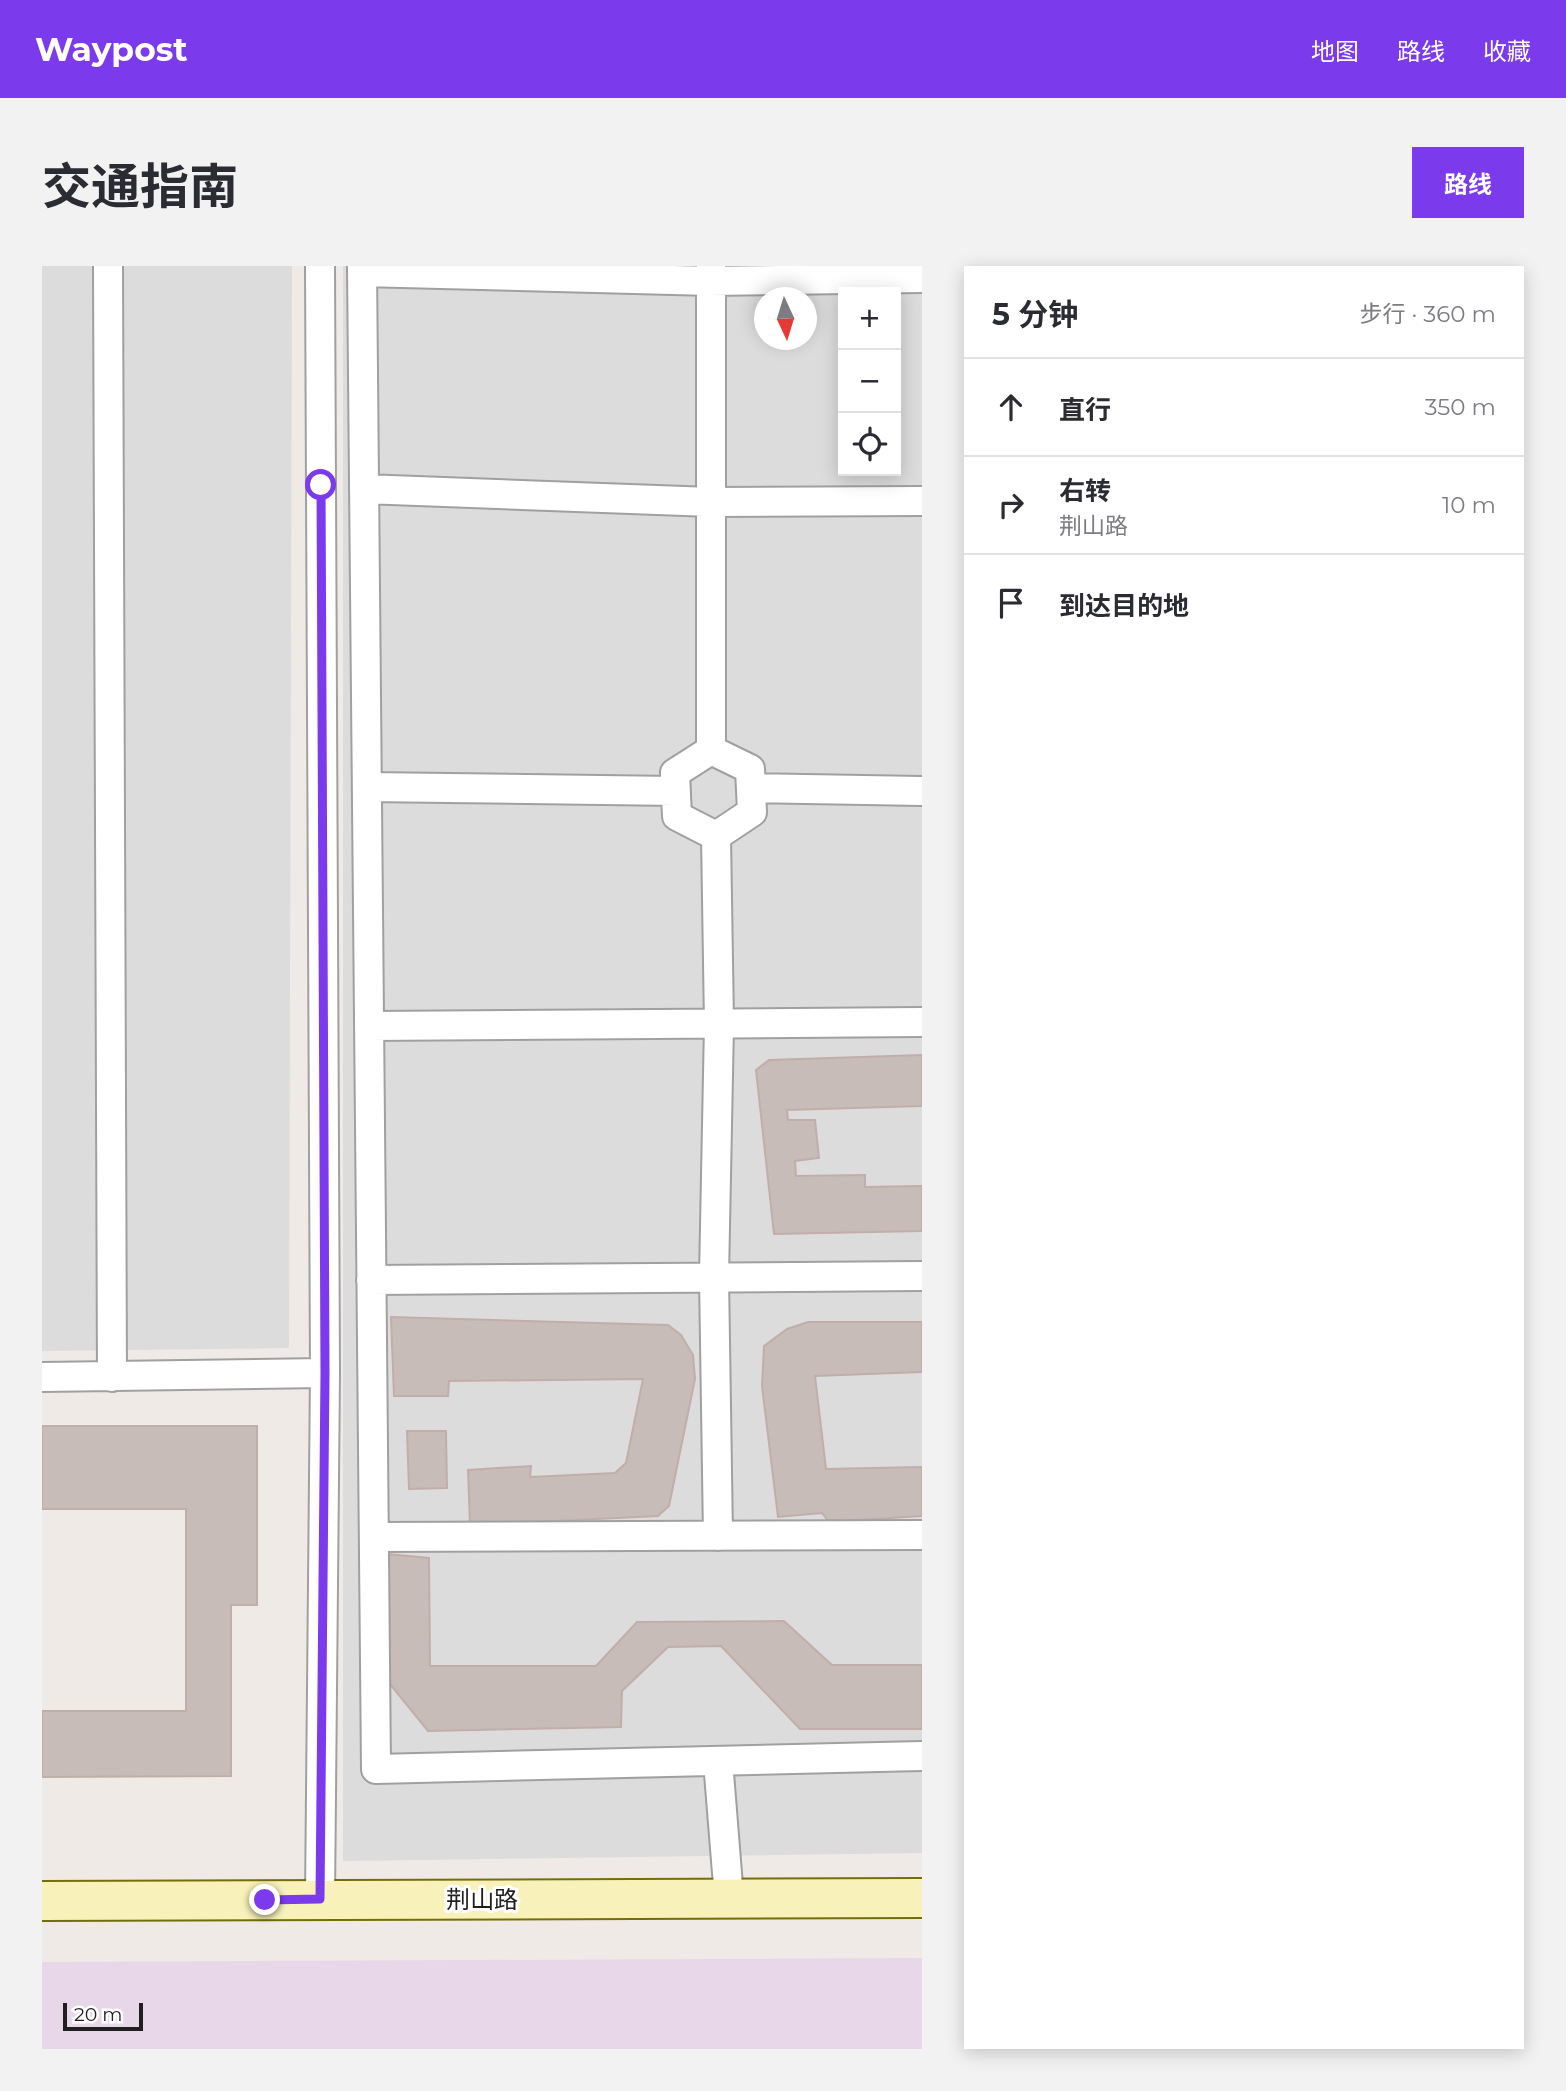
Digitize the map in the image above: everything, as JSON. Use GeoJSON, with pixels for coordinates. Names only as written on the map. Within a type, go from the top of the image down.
{"type":"FeatureCollection","features":[{"type":"Feature","properties":{"kind":"street"},"geometry":{"type":"LineString","coordinates":[[108,266],[112,1377]]}},
{"type":"Feature","properties":{"kind":"street"},"geometry":{"type":"LineString","coordinates":[[320,266],[325,1373],[320,1899]]}},
{"type":"Feature","properties":{"kind":"street"},"geometry":{"type":"LineString","coordinates":[[922,278],[362,269],[376,1769],[922,1756]]}},
{"type":"Feature","properties":{"kind":"street"},"geometry":{"type":"LineString","coordinates":[[711,274],[711,750]]}},
{"type":"Feature","properties":{"kind":"street"},"geometry":{"type":"LineString","coordinates":[[364,489],[711,502],[922,501]]}},
{"type":"Feature","properties":{"kind":"street"},"geometry":{"type":"LineString","coordinates":[[711,750],[750,769],[752,812],[716,836]]}},
{"type":"Feature","properties":{"kind":"street"},"geometry":{"type":"LineString","coordinates":[[711,750],[675,773],[677,816],[716,836]]}},
{"type":"Feature","properties":{"kind":"street"},"geometry":{"type":"LineString","coordinates":[[367,787],[676,791]]}},
{"type":"Feature","properties":{"kind":"street"},"geometry":{"type":"LineString","coordinates":[[751,788],[922,790]]}},
{"type":"Feature","properties":{"kind":"street"},"geometry":{"type":"LineString","coordinates":[[716,836],[719,1024],[714,1277],[718,1536]]}},
{"type":"Feature","properties":{"kind":"street"},"geometry":{"type":"LineString","coordinates":[[369,1026],[922,1022]]}},
{"type":"Feature","properties":{"kind":"street"},"geometry":{"type":"LineString","coordinates":[[371,1280],[922,1276]]}},
{"type":"Feature","properties":{"kind":"street"},"geometry":{"type":"LineString","coordinates":[[42,1377],[325,1373]]}},
{"type":"Feature","properties":{"kind":"street"},"geometry":{"type":"LineString","coordinates":[[374,1537],[922,1535]]}},
{"type":"Feature","properties":{"kind":"street"},"geometry":{"type":"LineString","coordinates":[[718,1761],[729,1898]]}},
{"type":"Feature","properties":{"kind":"street","name":"荆山路"},"geometry":{"type":"LineString","coordinates":[[42,1901],[922,1898]]}},
{"type":"Feature","properties":{"kind":"shaded area"},"geometry":{"type":"Polygon","coordinates":[[[42,266],[292,266],[289,1348],[42,1351],[42,266]]]}},
{"type":"Feature","properties":{"kind":"shaded area"},"geometry":{"type":"Polygon","coordinates":[[[343,266],[922,266],[922,1853],[343,1861],[343,266]]]}},
{"type":"Feature","properties":{"kind":"shaded area"},"geometry":{"type":"Polygon","coordinates":[[[922,1958],[922,2049],[42,2049],[42,1962],[922,1958]]]}},
{"type":"Feature","properties":{"kind":"building"},"geometry":{"type":"Polygon","coordinates":[[[922,1055],[922,1106],[787,1110],[788,1120],[815,1120],[819,1158],[795,1161],[796,1176],[865,1175],[865,1187],[922,1186],[922,1231],[774,1234],[756,1070],[769,1060],[922,1055]]]}},
{"type":"Feature","properties":{"kind":"building"},"geometry":{"type":"Polygon","coordinates":[[[391,1317],[668,1325],[681,1335],[693,1355],[695,1379],[669,1506],[658,1516],[470,1525],[468,1470],[531,1466],[530,1477],[615,1473],[626,1463],[643,1379],[449,1381],[448,1396],[394,1396],[391,1317]]]}},
{"type":"Feature","properties":{"kind":"building"},"geometry":{"type":"Polygon","coordinates":[[[808,1322],[922,1322],[922,1372],[815,1376],[826,1469],[922,1467],[922,1516],[829,1522],[822,1513],[778,1517],[762,1386],[764,1346],[787,1329],[808,1322]]]}},
{"type":"Feature","properties":{"kind":"building"},"geometry":{"type":"Polygon","coordinates":[[[42,1426],[257,1426],[257,1605],[231,1605],[231,1776],[42,1777],[42,1711],[186,1711],[186,1509],[42,1509],[42,1426]]]}},
{"type":"Feature","properties":{"kind":"building"},"geometry":{"type":"Polygon","coordinates":[[[407,1431],[446,1431],[447,1488],[409,1489],[407,1431]]]}},
{"type":"Feature","properties":{"kind":"building"},"geometry":{"type":"Polygon","coordinates":[[[387,1554],[429,1558],[430,1666],[596,1666],[637,1622],[784,1621],[832,1665],[922,1665],[922,1729],[800,1729],[721,1646],[668,1647],[622,1691],[621,1727],[428,1731],[389,1683],[387,1554]]]}},
{"type":"Feature","properties":{"kind":"route"},"geometry":{"type":"LineString","coordinates":[[265,1900],[320,1899],[325,1373],[321,485]]}}]}
